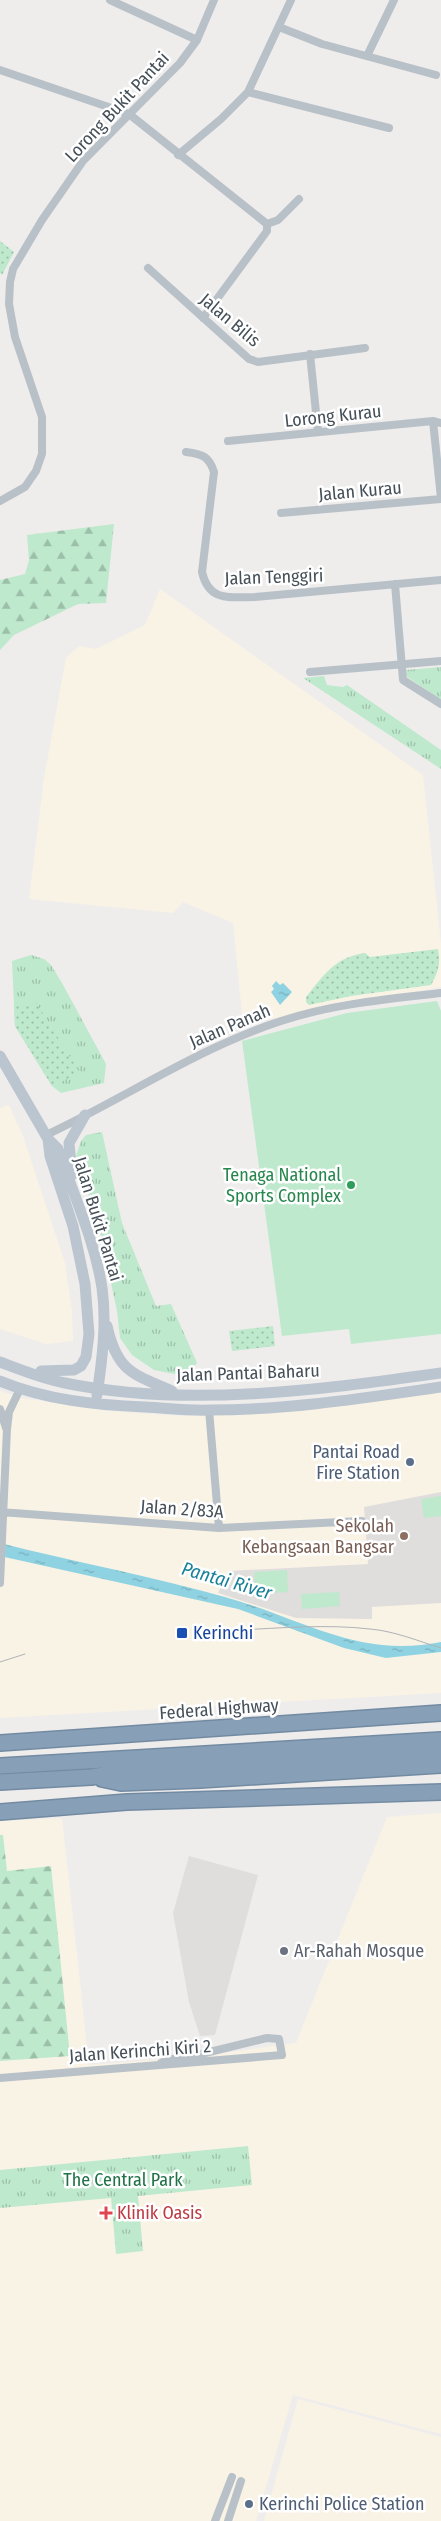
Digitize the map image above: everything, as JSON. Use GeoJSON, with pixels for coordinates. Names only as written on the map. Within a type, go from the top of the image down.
{"type":"FeatureCollection","features":[{"type":"Feature","properties":{"kind":"highway","name":"Federal Highway"},"geometry":{"type":"LineString","coordinates":[[0,1742],[441,1713]]}},
{"type":"Feature","properties":{"kind":"highway"},"geometry":{"type":"LineString","coordinates":[[0,1766],[441,1740]]}},
{"type":"Feature","properties":{"kind":"highway"},"geometry":{"type":"LineString","coordinates":[[0,1782],[90,1777],[125,1772],[441,1754]]}},
{"type":"Feature","properties":{"kind":"highway"},"geometry":{"type":"LineString","coordinates":[[28,1765],[70,1771],[199,1769]]}},
{"type":"Feature","properties":{"kind":"highway"},"geometry":{"type":"LineString","coordinates":[[90,1777],[121,1783],[441,1765]]}},
{"type":"Feature","properties":{"kind":"highway"},"geometry":{"type":"LineString","coordinates":[[0,1812],[127,1802],[441,1792]]}},
{"type":"Feature","properties":{"kind":"main road","name":"Jalan Bukit Pantai"},"geometry":{"type":"LineString","coordinates":[[0,1056],[47,1137],[58,1149],[97,1265],[104,1312],[96,1404]]}},
{"type":"Feature","properties":{"kind":"main road"},"geometry":{"type":"LineString","coordinates":[[77,1204],[69,1143],[85,1115]]}},
{"type":"Feature","properties":{"kind":"main road","name":"Jalan Bukit Pantai"},"geometry":{"type":"LineString","coordinates":[[19,1369],[56,1372],[74,1370],[81,1366],[86,1357],[88,1342],[87,1308],[73,1226],[50,1156],[47,1137]]}},
{"type":"Feature","properties":{"kind":"main road"},"geometry":{"type":"LineString","coordinates":[[104,1312],[111,1345],[121,1364],[139,1376],[179,1394]]}},
{"type":"Feature","properties":{"kind":"main road","name":"Jalan Pantai Baharu"},"geometry":{"type":"LineString","coordinates":[[0,1362],[63,1383],[98,1389],[200,1396],[282,1392],[441,1373]]}},
{"type":"Feature","properties":{"kind":"main road","name":"Jalan Pantai Baharu"},"geometry":{"type":"LineString","coordinates":[[0,1381],[20,1389],[60,1399],[96,1404],[209,1410],[322,1404],[441,1387]]}},
{"type":"Feature","properties":{"kind":"street"},"geometry":{"type":"LineString","coordinates":[[110,0],[197,40]]}},
{"type":"Feature","properties":{"kind":"street","name":"Lorong Bukit Pantai"},"geometry":{"type":"LineString","coordinates":[[0,500],[25,487],[36,471],[42,454],[42,417],[15,337],[9,304],[10,282],[13,269],[42,220],[83,161],[180,63],[197,40],[214,0]]}},
{"type":"Feature","properties":{"kind":"street"},"geometry":{"type":"LineString","coordinates":[[178,155],[221,119],[248,92],[291,0]]}},
{"type":"Feature","properties":{"kind":"street"},"geometry":{"type":"LineString","coordinates":[[367,56],[394,0]]}},
{"type":"Feature","properties":{"kind":"street"},"geometry":{"type":"LineString","coordinates":[[279,27],[322,44],[436,74]]}},
{"type":"Feature","properties":{"kind":"street"},"geometry":{"type":"LineString","coordinates":[[0,70],[68,91],[129,114],[178,155],[267,224]]}},
{"type":"Feature","properties":{"kind":"street"},"geometry":{"type":"LineString","coordinates":[[248,92],[388,128]]}},
{"type":"Feature","properties":{"kind":"street"},"geometry":{"type":"LineString","coordinates":[[267,224],[278,220],[299,199]]}},
{"type":"Feature","properties":{"kind":"street"},"geometry":{"type":"LineString","coordinates":[[203,318],[267,232],[267,224]]}},
{"type":"Feature","properties":{"kind":"street","name":"Jalan Bilis"},"geometry":{"type":"LineString","coordinates":[[148,268],[249,359],[258,362],[365,348]]}},
{"type":"Feature","properties":{"kind":"street"},"geometry":{"type":"LineString","coordinates":[[310,354],[318,432]]}},
{"type":"Feature","properties":{"kind":"street"},"geometry":{"type":"LineString","coordinates":[[437,422],[441,498]]}},
{"type":"Feature","properties":{"kind":"street","name":"Lorong Kurau"},"geometry":{"type":"LineString","coordinates":[[228,441],[437,422]]}},
{"type":"Feature","properties":{"kind":"street","name":"Jalan Tenggiri"},"geometry":{"type":"LineString","coordinates":[[186,452],[203,455],[210,461],[214,472],[202,564],[205,586],[211,593],[227,597],[255,597],[441,580]]}},
{"type":"Feature","properties":{"kind":"street","name":"Jalan Kurau"},"geometry":{"type":"LineString","coordinates":[[281,514],[441,498]]}},
{"type":"Feature","properties":{"kind":"street"},"geometry":{"type":"LineString","coordinates":[[396,584],[403,680],[441,704]]}},
{"type":"Feature","properties":{"kind":"street"},"geometry":{"type":"LineString","coordinates":[[310,672],[441,661]]}},
{"type":"Feature","properties":{"kind":"street","name":"Jalan Panah"},"geometry":{"type":"LineString","coordinates":[[47,1137],[177,1064],[282,1020],[344,1006],[441,993]]}},
{"type":"Feature","properties":{"kind":"street"},"geometry":{"type":"LineString","coordinates":[[0,1583],[7,1430],[9,1412],[20,1389]]}},
{"type":"Feature","properties":{"kind":"street"},"geometry":{"type":"LineString","coordinates":[[0,1409],[7,1430]]}},
{"type":"Feature","properties":{"kind":"street"},"geometry":{"type":"LineString","coordinates":[[209,1410],[219,1528]]}},
{"type":"Feature","properties":{"kind":"street","name":"Jalan 2/83A"},"geometry":{"type":"LineString","coordinates":[[2,1512],[219,1528],[362,1521]]}},
{"type":"Feature","properties":{"kind":"street","name":"Jalan Kerinchi Kiri 2"},"geometry":{"type":"LineString","coordinates":[[0,2078],[161,2063],[174,2064],[282,2055],[279,2039],[268,2038],[185,2058],[170,2059],[161,2063]]}},
{"type":"Feature","properties":{"kind":"street"},"geometry":{"type":"LineString","coordinates":[[215,2521],[232,2477]]}},
{"type":"Feature","properties":{"kind":"street"},"geometry":{"type":"LineString","coordinates":[[228,2521],[241,2481]]}},
{"type":"Feature","properties":{"kind":"shaded area"},"geometry":{"type":"Polygon","coordinates":[[[160,589],[423,775],[441,944],[441,987],[243,1024],[233,923],[183,902],[173,913],[29,899],[44,778],[66,658],[79,646],[96,649],[145,625],[160,589]]]}},
{"type":"Feature","properties":{"kind":"shaded area"},"geometry":{"type":"Polygon","coordinates":[[[9,1105],[23,1136],[65,1263],[72,1312],[73,1341],[46,1344],[0,1329],[0,1108],[9,1105]]]}},
{"type":"Feature","properties":{"kind":"shaded area"},"geometry":{"type":"Polygon","coordinates":[[[0,1391],[22,1398],[108,1411],[184,1416],[255,1412],[441,1392],[441,1693],[0,1718],[0,1391]]]}},
{"type":"Feature","properties":{"kind":"shaded area"},"geometry":{"type":"Polygon","coordinates":[[[441,1492],[441,1603],[372,1607],[372,1619],[296,1618],[218,1593],[228,1571],[368,1564],[364,1507],[441,1492]]]}},
{"type":"Feature","properties":{"kind":"shaded area"},"geometry":{"type":"Polygon","coordinates":[[[441,1813],[441,2434],[293,2395],[256,2521],[0,2521],[0,1821],[62,1818],[89,2065],[201,2056],[296,2043],[387,1817],[441,1813]]]}},
{"type":"Feature","properties":{"kind":"shaded area"},"geometry":{"type":"Polygon","coordinates":[[[189,1856],[258,1875],[215,2035],[200,2036],[189,2002],[173,1913],[189,1856]]]}},
{"type":"Feature","properties":{"kind":"shaded area"},"geometry":{"type":"Polygon","coordinates":[[[298,2399],[441,2437],[441,2521],[264,2521],[298,2399]]]}},
{"type":"Feature","properties":{"kind":"green space"},"geometry":{"type":"Polygon","coordinates":[[[0,241],[14,252],[2,275],[0,273],[0,241]]]}},
{"type":"Feature","properties":{"kind":"green space"},"geometry":{"type":"Polygon","coordinates":[[[114,524],[106,603],[78,604],[14,635],[0,650],[0,580],[25,574],[29,560],[27,535],[114,524]]]}},
{"type":"Feature","properties":{"kind":"green space"},"geometry":{"type":"Polygon","coordinates":[[[441,667],[441,700],[406,676],[406,670],[441,667]]]}},
{"type":"Feature","properties":{"kind":"green space"},"geometry":{"type":"Polygon","coordinates":[[[324,676],[327,685],[343,687],[347,685],[441,750],[441,769],[303,678],[324,676]]]}},
{"type":"Feature","properties":{"kind":"green space"},"geometry":{"type":"Polygon","coordinates":[[[438,949],[438,968],[431,985],[351,996],[309,1005],[306,1002],[306,997],[325,974],[346,958],[365,953],[370,957],[438,949]]]}},
{"type":"Feature","properties":{"kind":"green space"},"geometry":{"type":"Polygon","coordinates":[[[31,955],[44,959],[51,965],[62,983],[106,1064],[104,1083],[61,1093],[52,1086],[15,1026],[12,961],[31,955]]]}},
{"type":"Feature","properties":{"kind":"green space","name":"Tenaga National Sports Complex"},"geometry":{"type":"Polygon","coordinates":[[[437,1001],[441,1011],[441,1334],[351,1344],[349,1329],[282,1336],[242,1041],[347,1013],[437,1001]]]}},
{"type":"Feature","properties":{"kind":"green space"},"geometry":{"type":"Polygon","coordinates":[[[37,1004],[80,1073],[52,1086],[15,1026],[14,1006],[37,1004]]]}},
{"type":"Feature","properties":{"kind":"green space"},"geometry":{"type":"Polygon","coordinates":[[[102,1132],[122,1223],[156,1306],[171,1304],[197,1363],[185,1376],[154,1370],[132,1355],[120,1338],[117,1311],[99,1227],[76,1156],[81,1141],[86,1135],[102,1132]]]}},
{"type":"Feature","properties":{"kind":"green space"},"geometry":{"type":"Polygon","coordinates":[[[273,1326],[275,1346],[232,1351],[229,1331],[273,1326]]]}},
{"type":"Feature","properties":{"kind":"green space"},"geometry":{"type":"Polygon","coordinates":[[[441,1496],[441,1516],[424,1518],[421,1499],[441,1496]]]}},
{"type":"Feature","properties":{"kind":"green space"},"geometry":{"type":"Polygon","coordinates":[[[287,1570],[288,1592],[255,1594],[254,1572],[287,1570]]]}},
{"type":"Feature","properties":{"kind":"green space"},"geometry":{"type":"Polygon","coordinates":[[[339,1592],[340,1606],[302,1609],[301,1594],[339,1592]]]}},
{"type":"Feature","properties":{"kind":"green space"},"geometry":{"type":"Polygon","coordinates":[[[0,1835],[3,1835],[7,1871],[51,1866],[70,2056],[0,2061],[0,1835]]]}},
{"type":"Feature","properties":{"kind":"green space","name":"The Central Park"},"geometry":{"type":"Polygon","coordinates":[[[248,2146],[252,2185],[138,2196],[143,2251],[116,2254],[111,2198],[0,2208],[0,2170],[248,2146]]]}},
{"type":"Feature","properties":{"kind":"water"},"geometry":{"type":"Polygon","coordinates":[[[276,981],[280,985],[283,983],[292,992],[280,1005],[271,992],[274,989],[272,986],[276,981]]]}},
{"type":"Feature","properties":{"kind":"water"},"geometry":{"type":"Polygon","coordinates":[[[0,1543],[169,1582],[225,1597],[330,1634],[356,1641],[383,1645],[411,1646],[441,1642],[441,1652],[386,1658],[344,1648],[238,1609],[0,1556],[0,1543]]]}},
{"type":"Feature","properties":{"kind":"tram line"},"geometry":{"type":"LineString","coordinates":[[238,1630],[304,1627],[379,1630],[441,1648]]}},
{"type":"Feature","properties":{"kind":"tram line"},"geometry":{"type":"LineString","coordinates":[[0,1662],[25,1654]]}},
{"type":"Feature","properties":{"kind":"place","name":"Tenaga National Sports Complex"},"geometry":{"type":"Point","coordinates":[351,1185]}},
{"type":"Feature","properties":{"kind":"place","name":"Pantai Road Fire Station"},"geometry":{"type":"Point","coordinates":[410,1462]}},
{"type":"Feature","properties":{"kind":"place","name":"Sekolah Kebangsaan Bangsar"},"geometry":{"type":"Point","coordinates":[404,1536]}},
{"type":"Feature","properties":{"kind":"place","name":"Kerinchi"},"geometry":{"type":"Point","coordinates":[182,1633]}},
{"type":"Feature","properties":{"kind":"place","name":"Ar-Rahah Mosque"},"geometry":{"type":"Point","coordinates":[284,1951]}},
{"type":"Feature","properties":{"kind":"place","name":"Klinik Oasis"},"geometry":{"type":"Point","coordinates":[106,2213]}},
{"type":"Feature","properties":{"kind":"place","name":"Kerinchi Police Station"},"geometry":{"type":"Point","coordinates":[249,2504]}},
{"type":"Feature","properties":{"kind":"water label","name":"Pantai River"},"geometry":{"type":"Point","coordinates":[227,1580]}}]}
